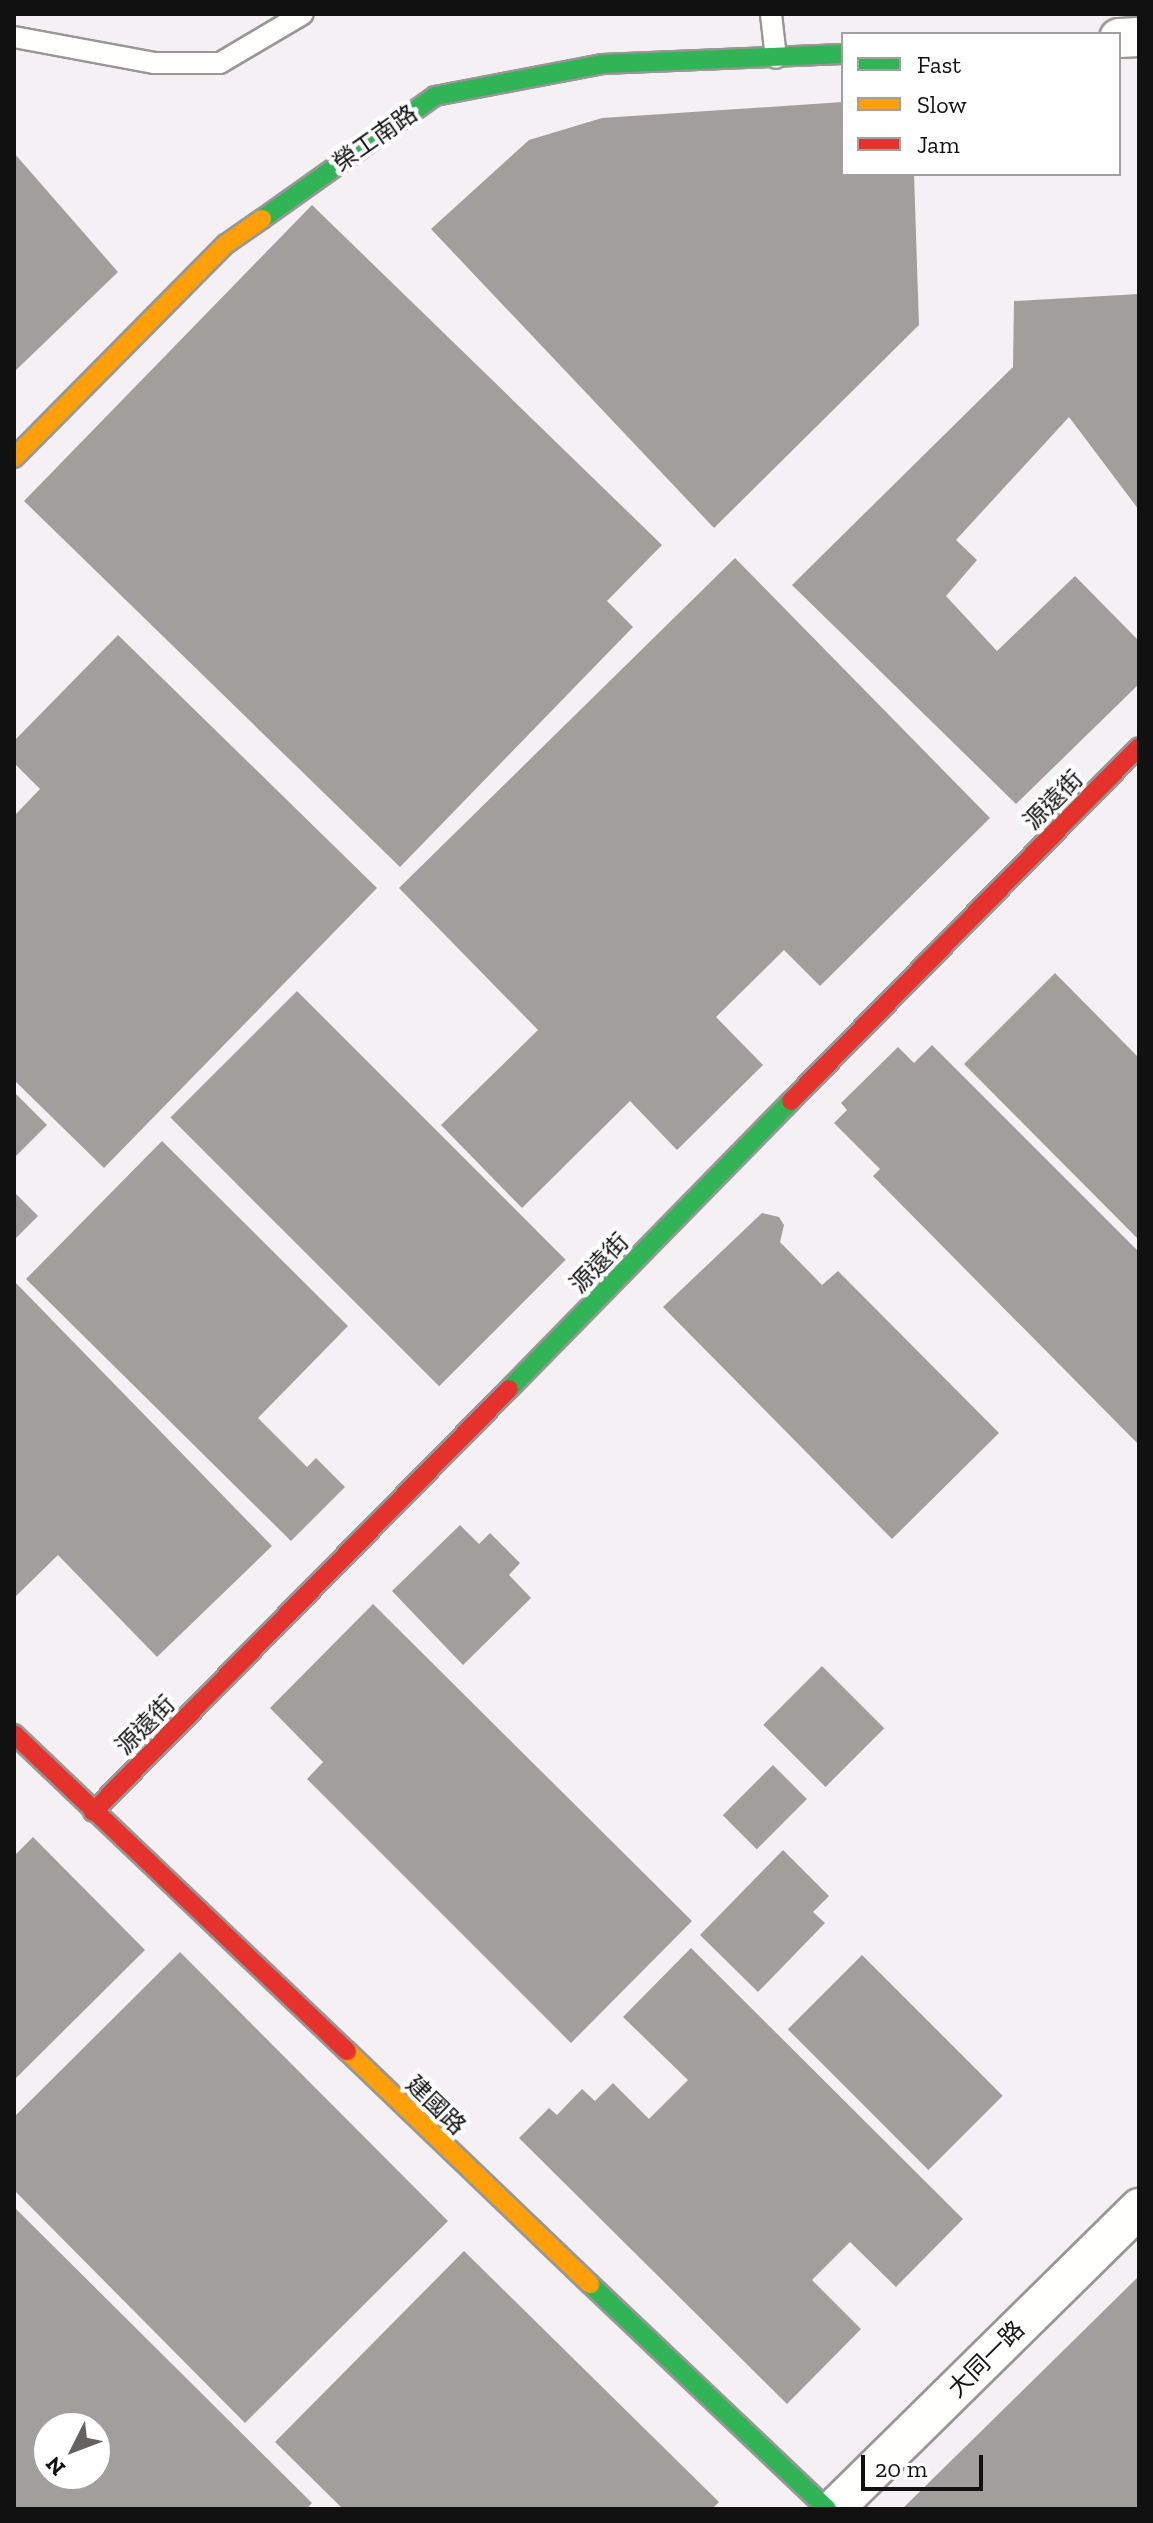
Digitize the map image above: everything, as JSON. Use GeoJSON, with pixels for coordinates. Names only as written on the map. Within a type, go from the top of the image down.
{"type":"FeatureCollection","features":[{"type":"Feature","properties":{"kind":"street","name":"榮工南路"},"geometry":{"type":"LineString","coordinates":[[14,458],[226,244],[435,96],[602,64],[841,54]]}},
{"type":"Feature","properties":{"kind":"street","name":"源遠街"},"geometry":{"type":"LineString","coordinates":[[93,1812],[1139,747]]}},
{"type":"Feature","properties":{"kind":"street","name":"建國路"},"geometry":{"type":"LineString","coordinates":[[14,1734],[827,2509]]}},
{"type":"Feature","properties":{"kind":"street","name":"大同一路"},"geometry":{"type":"LineString","coordinates":[[834,2509],[1139,2208]]}},
{"type":"Feature","properties":{"kind":"lane"},"geometry":{"type":"LineString","coordinates":[[14,37],[154,63],[220,63],[303,14]]}},
{"type":"Feature","properties":{"kind":"lane"},"geometry":{"type":"LineString","coordinates":[[771,14],[776,58]]}},
{"type":"Feature","properties":{"kind":"shaded area"},"geometry":{"type":"Polygon","coordinates":[[[14,14],[1139,14],[1139,2509],[14,2509],[14,14]]]}},
{"type":"Feature","properties":{"kind":"building"},"geometry":{"type":"Polygon","coordinates":[[[841,102],[841,176],[914,176],[919,325],[714,528],[431,229],[529,140],[602,118],[841,102]]]}},
{"type":"Feature","properties":{"kind":"building"},"geometry":{"type":"Polygon","coordinates":[[[14,153],[118,272],[14,372],[14,153]]]}},
{"type":"Feature","properties":{"kind":"building"},"geometry":{"type":"Polygon","coordinates":[[[312,205],[662,545],[607,601],[633,627],[400,867],[24,501],[312,205]]]}},
{"type":"Feature","properties":{"kind":"building"},"geometry":{"type":"Polygon","coordinates":[[[1139,294],[1139,510],[1069,417],[956,540],[977,560],[946,596],[997,651],[1075,576],[1139,641],[1139,684],[1016,804],[792,585],[1013,367],[1014,301],[1139,294]]]}},
{"type":"Feature","properties":{"kind":"building"},"geometry":{"type":"Polygon","coordinates":[[[735,558],[990,818],[820,986],[784,950],[716,1017],[763,1065],[677,1150],[630,1101],[522,1208],[441,1125],[538,1030],[399,888],[735,558]]]}},
{"type":"Feature","properties":{"kind":"building"},"geometry":{"type":"Polygon","coordinates":[[[118,635],[377,888],[104,1168],[14,1080],[14,816],[40,789],[14,763],[14,741],[118,635]]]}},
{"type":"Feature","properties":{"kind":"building"},"geometry":{"type":"Polygon","coordinates":[[[1055,973],[1139,1058],[1139,1240],[964,1064],[1055,973]]]}},
{"type":"Feature","properties":{"kind":"building"},"geometry":{"type":"Polygon","coordinates":[[[297,991],[566,1260],[439,1386],[170,1118],[297,991]]]}},
{"type":"Feature","properties":{"kind":"building"},"geometry":{"type":"Polygon","coordinates":[[[932,1045],[1139,1252],[1139,1445],[873,1176],[880,1169],[834,1123],[847,1110],[841,1103],[898,1047],[914,1063],[932,1045]]]}},
{"type":"Feature","properties":{"kind":"building"},"geometry":{"type":"Polygon","coordinates":[[[14,1092],[47,1125],[14,1158],[14,1092]]]}},
{"type":"Feature","properties":{"kind":"building"},"geometry":{"type":"Polygon","coordinates":[[[162,1141],[348,1326],[258,1418],[307,1467],[316,1458],[345,1487],[291,1541],[26,1279],[162,1141]]]}},
{"type":"Feature","properties":{"kind":"building"},"geometry":{"type":"Polygon","coordinates":[[[14,1192],[38,1216],[14,1240],[14,1192]]]}},
{"type":"Feature","properties":{"kind":"building"},"geometry":{"type":"Polygon","coordinates":[[[762,1213],[779,1217],[784,1225],[780,1242],[822,1285],[838,1271],[999,1433],[892,1539],[663,1307],[762,1213]]]}},
{"type":"Feature","properties":{"kind":"building"},"geometry":{"type":"Polygon","coordinates":[[[14,1281],[272,1546],[157,1657],[58,1555],[14,1598],[14,1281]]]}},
{"type":"Feature","properties":{"kind":"building"},"geometry":{"type":"Polygon","coordinates":[[[460,1525],[479,1544],[490,1533],[520,1563],[509,1575],[531,1598],[463,1665],[392,1591],[460,1525]]]}},
{"type":"Feature","properties":{"kind":"building"},"geometry":{"type":"Polygon","coordinates":[[[373,1604],[692,1921],[571,2043],[307,1779],[323,1762],[270,1708],[373,1604]]]}},
{"type":"Feature","properties":{"kind":"building"},"geometry":{"type":"Polygon","coordinates":[[[822,1666],[884,1728],[826,1787],[763,1725],[822,1666]]]}},
{"type":"Feature","properties":{"kind":"building"},"geometry":{"type":"Polygon","coordinates":[[[773,1765],[807,1799],[757,1849],[723,1815],[773,1765]]]}},
{"type":"Feature","properties":{"kind":"building"},"geometry":{"type":"Polygon","coordinates":[[[33,1837],[145,1950],[14,2080],[14,1856],[33,1837]]]}},
{"type":"Feature","properties":{"kind":"building"},"geometry":{"type":"Polygon","coordinates":[[[783,1850],[829,1896],[813,1912],[825,1923],[758,1992],[700,1935],[783,1850]]]}},
{"type":"Feature","properties":{"kind":"building"},"geometry":{"type":"Polygon","coordinates":[[[691,1948],[963,2219],[896,2287],[850,2242],[812,2280],[861,2329],[787,2404],[519,2138],[549,2108],[557,2115],[582,2089],[595,2101],[613,2083],[649,2119],[688,2080],[623,2017],[691,1948]]]}},
{"type":"Feature","properties":{"kind":"building"},"geometry":{"type":"Polygon","coordinates":[[[180,1952],[448,2221],[245,2423],[14,2190],[14,2117],[180,1952]]]}},
{"type":"Feature","properties":{"kind":"building"},"geometry":{"type":"Polygon","coordinates":[[[862,1955],[1003,2096],[928,2170],[788,2029],[862,1955]]]}},
{"type":"Feature","properties":{"kind":"building"},"geometry":{"type":"Polygon","coordinates":[[[14,2207],[312,2503],[306,2509],[14,2509],[14,2207]]]}},
{"type":"Feature","properties":{"kind":"building"},"geometry":{"type":"Polygon","coordinates":[[[464,2251],[719,2502],[712,2509],[343,2509],[275,2442],[464,2251]]]}},
{"type":"Feature","properties":{"kind":"building"},"geometry":{"type":"Polygon","coordinates":[[[1139,2276],[1139,2509],[902,2509],[1139,2276]]]}},
{"type":"Feature","properties":{"kind":"traffic: fast"},"geometry":{"type":"LineString","coordinates":[[262,219],[435,96],[602,64],[841,54]]}},
{"type":"Feature","properties":{"kind":"traffic: fast"},"geometry":{"type":"LineString","coordinates":[[509,1389],[791,1101]]}},
{"type":"Feature","properties":{"kind":"traffic: fast"},"geometry":{"type":"LineString","coordinates":[[590,2284],[827,2509]]}},
{"type":"Feature","properties":{"kind":"traffic: slow"},"geometry":{"type":"LineString","coordinates":[[14,458],[226,244],[262,219]]}},
{"type":"Feature","properties":{"kind":"traffic: slow"},"geometry":{"type":"LineString","coordinates":[[347,2051],[590,2284]]}},
{"type":"Feature","properties":{"kind":"traffic: jam"},"geometry":{"type":"LineString","coordinates":[[791,1101],[1139,747]]}},
{"type":"Feature","properties":{"kind":"traffic: jam"},"geometry":{"type":"LineString","coordinates":[[93,1812],[509,1389]]}},
{"type":"Feature","properties":{"kind":"traffic: jam"},"geometry":{"type":"LineString","coordinates":[[14,1734],[347,2051]]}}]}
